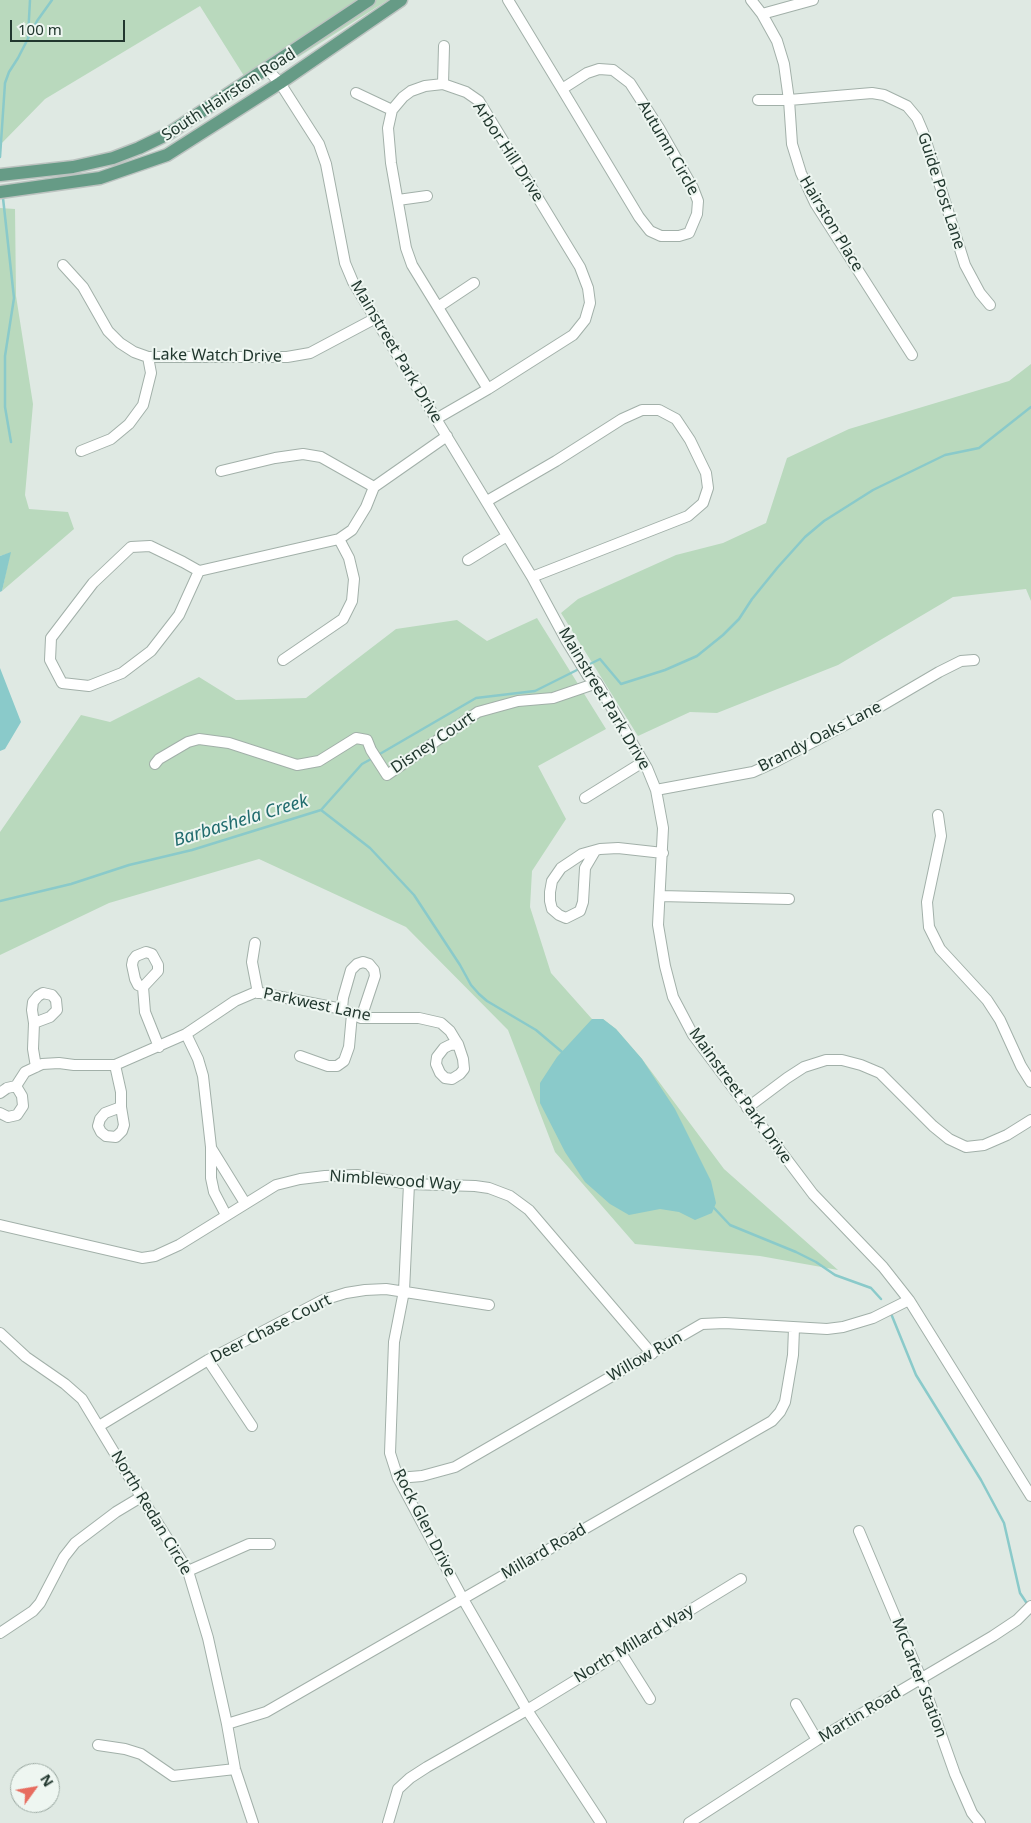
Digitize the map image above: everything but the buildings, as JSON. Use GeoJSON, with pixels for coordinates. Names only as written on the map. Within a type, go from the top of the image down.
{"type":"FeatureCollection","features":[{"type":"Feature","properties":{"kind":"main road","name":"South Hairston Road"},"geometry":{"type":"LineString","coordinates":[[0,175],[72,167],[113,158],[139,148],[168,134],[370,0]]}},
{"type":"Feature","properties":{"kind":"main road","name":"South Hairston Road"},"geometry":{"type":"LineString","coordinates":[[0,192],[100,178],[167,155],[280,82],[401,0]]}},
{"type":"Feature","properties":{"kind":"street","name":"Autumn Circle"},"geometry":{"type":"LineString","coordinates":[[508,0],[638,217],[650,231],[661,236],[679,236],[689,232],[697,214],[698,201],[659,128],[630,83],[613,70],[599,68],[587,73],[562,89]]}},
{"type":"Feature","properties":{"kind":"street","name":"Hairston Place"},"geometry":{"type":"LineString","coordinates":[[751,0],[762,14],[777,41],[784,64],[792,144],[800,173],[815,203],[912,355]]}},
{"type":"Feature","properties":{"kind":"street"},"geometry":{"type":"LineString","coordinates":[[762,14],[813,0]]}},
{"type":"Feature","properties":{"kind":"street"},"geometry":{"type":"LineString","coordinates":[[443,84],[444,46]]}},
{"type":"Feature","properties":{"kind":"street","name":"Mainstreet Park Drive"},"geometry":{"type":"LineString","coordinates":[[267,69],[280,82],[319,144],[326,164],[346,263],[353,282],[532,577],[588,676],[597,683],[643,762],[656,790],[663,828],[658,924],[665,966],[673,997],[693,1035],[813,1194],[882,1267],[909,1300],[1031,1496]]}},
{"type":"Feature","properties":{"kind":"street","name":"Arbor Hill Drive"},"geometry":{"type":"LineString","coordinates":[[392,110],[402,97],[411,91],[425,86],[443,84],[466,92],[479,101],[580,267],[588,288],[590,303],[585,320],[573,335],[488,389],[436,419]]}},
{"type":"Feature","properties":{"kind":"street"},"geometry":{"type":"LineString","coordinates":[[356,93],[392,110],[388,128],[390,163],[406,248],[412,265],[488,389]]}},
{"type":"Feature","properties":{"kind":"street","name":"Guide Post Lane"},"geometry":{"type":"LineString","coordinates":[[758,100],[789,100],[872,93],[884,95],[907,106],[917,118],[923,132],[965,266],[980,293],[990,305]]}},
{"type":"Feature","properties":{"kind":"street"},"geometry":{"type":"LineString","coordinates":[[398,200],[427,196]]}},
{"type":"Feature","properties":{"kind":"street","name":"Lake Watch Drive"},"geometry":{"type":"LineString","coordinates":[[63,265],[83,288],[108,331],[120,343],[134,352],[148,357],[287,357],[310,353],[374,319]]}},
{"type":"Feature","properties":{"kind":"street"},"geometry":{"type":"LineString","coordinates":[[438,307],[474,283]]}},
{"type":"Feature","properties":{"kind":"street"},"geometry":{"type":"LineString","coordinates":[[81,452],[112,439],[129,424],[143,405],[151,373],[148,357]]}},
{"type":"Feature","properties":{"kind":"street"},"geometry":{"type":"LineString","coordinates":[[487,502],[556,461],[622,418],[642,410],[659,410],[676,419],[690,440],[706,473],[708,488],[703,503],[688,516],[532,577]]}},
{"type":"Feature","properties":{"kind":"street"},"geometry":{"type":"LineString","coordinates":[[199,572],[179,615],[151,651],[122,673],[89,686],[62,683],[50,660],[51,638],[93,583],[132,547],[150,546],[199,572],[339,539],[352,530],[366,507],[374,487],[446,436]]}},
{"type":"Feature","properties":{"kind":"street"},"geometry":{"type":"LineString","coordinates":[[221,471],[275,458],[303,454],[321,457],[374,487]]}},
{"type":"Feature","properties":{"kind":"street"},"geometry":{"type":"LineString","coordinates":[[468,560],[507,536]]}},
{"type":"Feature","properties":{"kind":"street"},"geometry":{"type":"LineString","coordinates":[[283,660],[343,619],[352,601],[354,579],[349,558],[339,539]]}},
{"type":"Feature","properties":{"kind":"street","name":"Brandy Oaks Lane"},"geometry":{"type":"LineString","coordinates":[[656,790],[753,772],[881,706],[939,672],[961,661],[974,660]]}},
{"type":"Feature","properties":{"kind":"street","name":"Disney Court"},"geometry":{"type":"LineString","coordinates":[[155,764],[159,759],[188,742],[199,739],[229,742],[297,765],[319,761],[356,738],[367,740],[387,775],[478,712],[518,701],[553,698],[597,683]]}},
{"type":"Feature","properties":{"kind":"street"},"geometry":{"type":"LineString","coordinates":[[584,798],[643,762]]}},
{"type":"Feature","properties":{"kind":"street"},"geometry":{"type":"LineString","coordinates":[[938,815],[941,836],[927,902],[929,927],[940,949],[987,1000],[1000,1020],[1021,1066],[1031,1082]]}},
{"type":"Feature","properties":{"kind":"street"},"geometry":{"type":"LineString","coordinates":[[596,850],[585,868],[583,902],[580,911],[566,918],[559,915],[552,909],[550,901],[552,881],[560,868],[582,854],[596,850],[618,848],[663,853]]}},
{"type":"Feature","properties":{"kind":"street"},"geometry":{"type":"LineString","coordinates":[[660,896],[789,899]]}},
{"type":"Feature","properties":{"kind":"street"},"geometry":{"type":"LineString","coordinates":[[255,943],[252,962],[258,993]]}},
{"type":"Feature","properties":{"kind":"street"},"geometry":{"type":"LineString","coordinates":[[300,1056],[328,1066],[337,1066],[344,1061],[357,1016],[375,976],[374,970],[369,964],[363,962],[357,964],[351,970],[342,1009]]}},
{"type":"Feature","properties":{"kind":"street"},"geometry":{"type":"LineString","coordinates":[[143,987],[145,1012],[159,1047]]}},
{"type":"Feature","properties":{"kind":"street","name":"Parkwest Lane"},"geometry":{"type":"LineString","coordinates":[[36,1067],[59,1063],[115,1065],[186,1034],[245,995],[256,992],[342,1009],[357,1016],[419,1018],[436,1021],[450,1031],[458,1044]]}},
{"type":"Feature","properties":{"kind":"street"},"geometry":{"type":"LineString","coordinates":[[0,1093],[7,1088],[16,1086],[26,1072],[36,1067],[33,1049],[34,1023]]}},
{"type":"Feature","properties":{"kind":"street"},"geometry":{"type":"LineString","coordinates":[[186,1034],[198,1059],[203,1076],[211,1178],[214,1192],[226,1215]]}},
{"type":"Feature","properties":{"kind":"street"},"geometry":{"type":"LineString","coordinates":[[747,1108],[804,1067],[826,1060],[842,1060],[880,1073],[933,1126],[949,1138],[966,1147],[984,1145],[1007,1135],[1031,1120]]}},
{"type":"Feature","properties":{"kind":"street"},"geometry":{"type":"LineString","coordinates":[[115,1065],[121,1092],[121,1107]]}},
{"type":"Feature","properties":{"kind":"street"},"geometry":{"type":"LineString","coordinates":[[0,1114],[8,1117],[17,1115],[24,1106],[22,1096],[16,1086]]}},
{"type":"Feature","properties":{"kind":"street"},"geometry":{"type":"LineString","coordinates":[[210,1147],[245,1203]]}},
{"type":"Feature","properties":{"kind":"street","name":"Nimblewood Way"},"geometry":{"type":"LineString","coordinates":[[0,1225],[142,1258],[155,1256],[179,1246],[276,1185],[300,1179],[357,1175],[409,1184],[489,1188],[520,1203],[555,1239],[652,1354]]}},
{"type":"Feature","properties":{"kind":"street","name":"Rock Glen Drive"},"geometry":{"type":"LineString","coordinates":[[409,1184],[404,1291],[394,1342],[392,1366],[390,1453],[398,1478],[463,1599],[527,1710],[601,1823]]}},
{"type":"Feature","properties":{"kind":"street","name":"Deer Chase Court"},"geometry":{"type":"LineString","coordinates":[[99,1426],[208,1360],[322,1300],[346,1293],[386,1289],[489,1305]]}},
{"type":"Feature","properties":{"kind":"street","name":"Willow Run"},"geometry":{"type":"LineString","coordinates":[[398,1478],[422,1476],[455,1467],[702,1324],[725,1323],[827,1330],[874,1318],[909,1300]]}},
{"type":"Feature","properties":{"kind":"street","name":"Millard Road"},"geometry":{"type":"LineString","coordinates":[[227,1724],[266,1712],[772,1421],[780,1412],[785,1402],[793,1355],[794,1328]]}},
{"type":"Feature","properties":{"kind":"street","name":"North Redan Circle"},"geometry":{"type":"LineString","coordinates":[[0,1333],[26,1357],[65,1384],[82,1400],[188,1571],[208,1638],[235,1769],[253,1823]]}},
{"type":"Feature","properties":{"kind":"street"},"geometry":{"type":"LineString","coordinates":[[208,1360],[252,1426]]}},
{"type":"Feature","properties":{"kind":"street"},"geometry":{"type":"LineString","coordinates":[[0,1633],[27,1616],[36,1607],[64,1557],[80,1539],[116,1512],[141,1497]]}},
{"type":"Feature","properties":{"kind":"street","name":"McCarter Station"},"geometry":{"type":"LineString","coordinates":[[859,1531],[921,1678],[955,1774],[972,1813],[980,1823]]}},
{"type":"Feature","properties":{"kind":"street"},"geometry":{"type":"LineString","coordinates":[[188,1571],[249,1544],[270,1544]]}},
{"type":"Feature","properties":{"kind":"street","name":"North Millard Way"},"geometry":{"type":"LineString","coordinates":[[388,1823],[398,1789],[410,1778],[527,1710],[741,1579]]}},
{"type":"Feature","properties":{"kind":"street","name":"Martin Road"},"geometry":{"type":"LineString","coordinates":[[689,1823],[817,1740],[993,1636],[1017,1620],[1031,1606]]}},
{"type":"Feature","properties":{"kind":"street"},"geometry":{"type":"LineString","coordinates":[[621,1652],[650,1699]]}},
{"type":"Feature","properties":{"kind":"street"},"geometry":{"type":"LineString","coordinates":[[796,1704],[817,1740]]}},
{"type":"Feature","properties":{"kind":"street"},"geometry":{"type":"LineString","coordinates":[[98,1745],[125,1749],[141,1754],[172,1776],[235,1769]]}},
{"type":"Feature","properties":{"kind":"green space"},"geometry":{"type":"Polygon","coordinates":[[[0,0],[388,0],[251,87],[200,6],[45,99],[0,145],[0,0]]]}},
{"type":"Feature","properties":{"kind":"green space"},"geometry":{"type":"Polygon","coordinates":[[[0,208],[15,209],[16,296],[33,404],[25,495],[29,509],[68,512],[74,529],[2,591],[10,553],[0,556],[0,208]]]}},
{"type":"Feature","properties":{"kind":"green space"},"geometry":{"type":"Polygon","coordinates":[[[1031,364],[1031,601],[1026,589],[953,597],[838,665],[717,713],[690,712],[638,736],[561,613],[578,599],[676,555],[723,543],[766,523],[787,458],[849,429],[1009,381],[1031,364]]]}},
{"type":"Feature","properties":{"kind":"green space"},"geometry":{"type":"Polygon","coordinates":[[[537,618],[606,729],[538,766],[566,819],[532,871],[530,907],[551,973],[592,1019],[603,1019],[616,1029],[642,1059],[724,1169],[838,1270],[760,1256],[635,1244],[555,1152],[508,1030],[406,927],[259,859],[109,903],[0,955],[0,832],[81,715],[110,722],[199,677],[236,700],[306,698],[396,629],[457,620],[487,641],[537,618]]]}},
{"type":"Feature","properties":{"kind":"water"},"geometry":{"type":"Polygon","coordinates":[[[11,552],[2,591],[0,592],[0,556],[11,552]]]}},
{"type":"Feature","properties":{"kind":"water"},"geometry":{"type":"Polygon","coordinates":[[[0,668],[21,722],[5,749],[0,751],[0,668]]]}},
{"type":"Feature","properties":{"kind":"water"},"geometry":{"type":"Polygon","coordinates":[[[592,1019],[603,1019],[616,1029],[642,1059],[675,1109],[711,1181],[716,1203],[712,1213],[695,1220],[679,1212],[660,1209],[629,1215],[610,1204],[585,1182],[565,1152],[540,1103],[540,1083],[557,1057],[592,1019]]]}},
{"type":"Feature","properties":{"kind":"waterway"},"geometry":{"type":"LineString","coordinates":[[28,37],[30,0]]}},
{"type":"Feature","properties":{"kind":"waterway"},"geometry":{"type":"LineString","coordinates":[[0,157],[5,83],[37,21],[52,0]]}},
{"type":"Feature","properties":{"kind":"waterway"},"geometry":{"type":"LineString","coordinates":[[3,198],[14,298],[5,356],[5,407],[11,442]]}},
{"type":"Feature","properties":{"kind":"waterway","name":"Barbashela Creek"},"geometry":{"type":"LineString","coordinates":[[584,667],[600,659],[621,684],[665,670],[697,656],[739,619],[752,599],[778,567],[805,537],[824,521],[873,490],[945,455],[979,448],[1031,407]]}},
{"type":"Feature","properties":{"kind":"waterway","name":"Barbashela Creek"},"geometry":{"type":"LineString","coordinates":[[378,755],[476,698],[535,691],[579,669]]}},
{"type":"Feature","properties":{"kind":"waterway","name":"Barbashela Creek"},"geometry":{"type":"LineString","coordinates":[[0,901],[71,884],[129,865],[192,850],[321,810],[362,764],[373,758]]}},
{"type":"Feature","properties":{"kind":"waterway"},"geometry":{"type":"LineString","coordinates":[[321,810],[370,848],[414,895],[471,985],[479,994],[487,1001],[536,1030],[562,1052]]}},
{"type":"Feature","properties":{"kind":"waterway"},"geometry":{"type":"LineString","coordinates":[[714,1208],[730,1225],[796,1252],[816,1262],[835,1275],[871,1288],[881,1299]]}},
{"type":"Feature","properties":{"kind":"waterway"},"geometry":{"type":"LineString","coordinates":[[892,1316],[916,1375],[981,1480],[1004,1523],[1020,1593],[1026,1602]]}}]}
